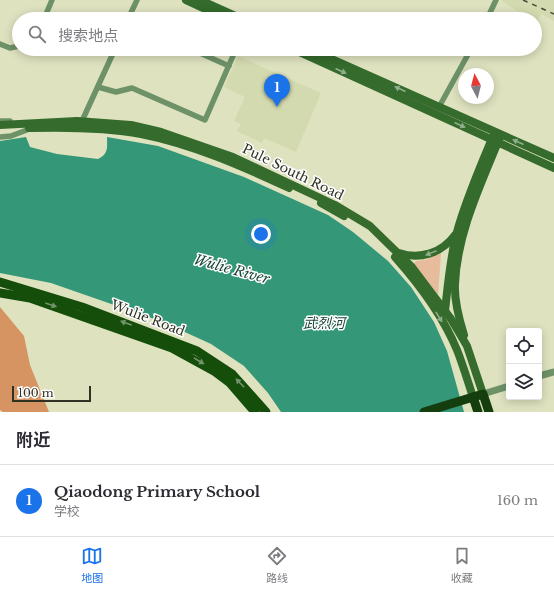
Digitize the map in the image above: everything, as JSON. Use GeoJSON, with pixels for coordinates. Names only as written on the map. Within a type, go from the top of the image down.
{"type":"FeatureCollection","features":[{"type":"Feature","properties":{"kind":"highway"},"geometry":{"type":"LineString","coordinates":[[424,412],[484,394],[490,412]]}},
{"type":"Feature","properties":{"kind":"highway"},"geometry":{"type":"LineString","coordinates":[[473,397],[478,412]]}},
{"type":"Feature","properties":{"kind":"main road"},"geometry":{"type":"LineString","coordinates":[[186,0],[212,12]]}},
{"type":"Feature","properties":{"kind":"main road"},"geometry":{"type":"LineString","coordinates":[[200,0],[227,12]]}},
{"type":"Feature","properties":{"kind":"main road"},"geometry":{"type":"LineString","coordinates":[[309,56],[496,137],[554,158]]}},
{"type":"Feature","properties":{"kind":"main road"},"geometry":{"type":"LineString","coordinates":[[325,56],[439,107],[554,168]]}},
{"type":"Feature","properties":{"kind":"main road","name":"Pule South Road"},"geometry":{"type":"LineString","coordinates":[[0,130],[82,121],[131,125],[161,132],[233,157],[335,205],[370,226],[411,266],[445,311],[467,346],[484,394]]}},
{"type":"Feature","properties":{"kind":"main road","name":"Pule South Road"},"geometry":{"type":"LineString","coordinates":[[0,125],[85,128],[127,132],[160,138],[250,171],[313,199],[345,217],[366,230],[388,250],[408,272],[429,301],[457,350],[473,397]]}},
{"type":"Feature","properties":{"kind":"main road"},"geometry":{"type":"LineString","coordinates":[[445,311],[451,261],[457,232],[464,209],[496,137]]}},
{"type":"Feature","properties":{"kind":"main road"},"geometry":{"type":"LineString","coordinates":[[467,346],[455,301],[456,269],[462,240],[472,206],[496,137]]}},
{"type":"Feature","properties":{"kind":"main road"},"geometry":{"type":"LineString","coordinates":[[399,253],[411,256],[426,255],[447,244],[457,232]]}},
{"type":"Feature","properties":{"kind":"main road","name":"Wulie Road"},"geometry":{"type":"LineString","coordinates":[[0,283],[30,298],[172,348],[196,359],[230,383],[255,412]]}},
{"type":"Feature","properties":{"kind":"main road","name":"Wulie Road"},"geometry":{"type":"LineString","coordinates":[[0,292],[14,290],[82,307],[197,351],[232,374],[266,412]]}},
{"type":"Feature","properties":{"kind":"street"},"geometry":{"type":"LineString","coordinates":[[47,12],[52,0]]}},
{"type":"Feature","properties":{"kind":"street"},"geometry":{"type":"LineString","coordinates":[[131,12],[137,0]]}},
{"type":"Feature","properties":{"kind":"street"},"geometry":{"type":"LineString","coordinates":[[490,12],[496,0]]}},
{"type":"Feature","properties":{"kind":"street"},"geometry":{"type":"LineString","coordinates":[[0,44],[12,48]]}},
{"type":"Feature","properties":{"kind":"street"},"geometry":{"type":"LineString","coordinates":[[82,121],[112,56]]}},
{"type":"Feature","properties":{"kind":"street"},"geometry":{"type":"LineString","coordinates":[[207,56],[229,66]]}},
{"type":"Feature","properties":{"kind":"street"},"geometry":{"type":"LineString","coordinates":[[98,87],[116,92],[132,88],[205,120],[233,56]]}},
{"type":"Feature","properties":{"kind":"street"},"geometry":{"type":"LineString","coordinates":[[439,107],[467,56]]}},
{"type":"Feature","properties":{"kind":"street"},"geometry":{"type":"LineString","coordinates":[[0,120],[30,126]]}},
{"type":"Feature","properties":{"kind":"street"},"geometry":{"type":"LineString","coordinates":[[0,137],[11,136],[30,126]]}},
{"type":"Feature","properties":{"kind":"street"},"geometry":{"type":"LineString","coordinates":[[542,375],[554,372]]}},
{"type":"Feature","properties":{"kind":"street"},"geometry":{"type":"LineString","coordinates":[[484,394],[506,387]]}},
{"type":"Feature","properties":{"kind":"shaded area"},"geometry":{"type":"Polygon","coordinates":[[[501,0],[554,0],[554,21],[542,15],[542,12],[519,12],[501,0]]]}},
{"type":"Feature","properties":{"kind":"shaded area"},"geometry":{"type":"Polygon","coordinates":[[[238,56],[321,93],[296,152],[264,138],[262,143],[237,131],[241,124],[234,121],[245,97],[224,87],[238,56]]]}},
{"type":"Feature","properties":{"kind":"shaded area"},"geometry":{"type":"Polygon","coordinates":[[[439,253],[441,254],[438,295],[414,264],[416,261],[425,260],[439,253]]]}},
{"type":"Feature","properties":{"kind":"shaded area"},"geometry":{"type":"Polygon","coordinates":[[[0,307],[24,336],[30,365],[49,412],[3,412],[0,410],[0,307]]]}},
{"type":"Feature","properties":{"kind":"water","name":"武烈河"},"geometry":{"type":"Polygon","coordinates":[[[26,137],[30,147],[57,154],[98,159],[106,152],[107,137],[158,146],[244,177],[328,215],[353,232],[388,261],[411,287],[434,322],[447,351],[464,412],[281,412],[268,393],[244,366],[211,344],[163,322],[51,283],[0,273],[0,141],[26,137]]]}},
{"type":"Feature","properties":{"kind":"railway"},"geometry":{"type":"LineString","coordinates":[[523,0],[554,14]]}},
{"type":"Feature","properties":{"kind":"place","name":"Qiaodong Primary School"},"geometry":{"type":"Point","coordinates":[277,107]}},
{"type":"Feature","properties":{"kind":"water label","name":"Wulie River"},"geometry":{"type":"Point","coordinates":[232,269]}}]}
